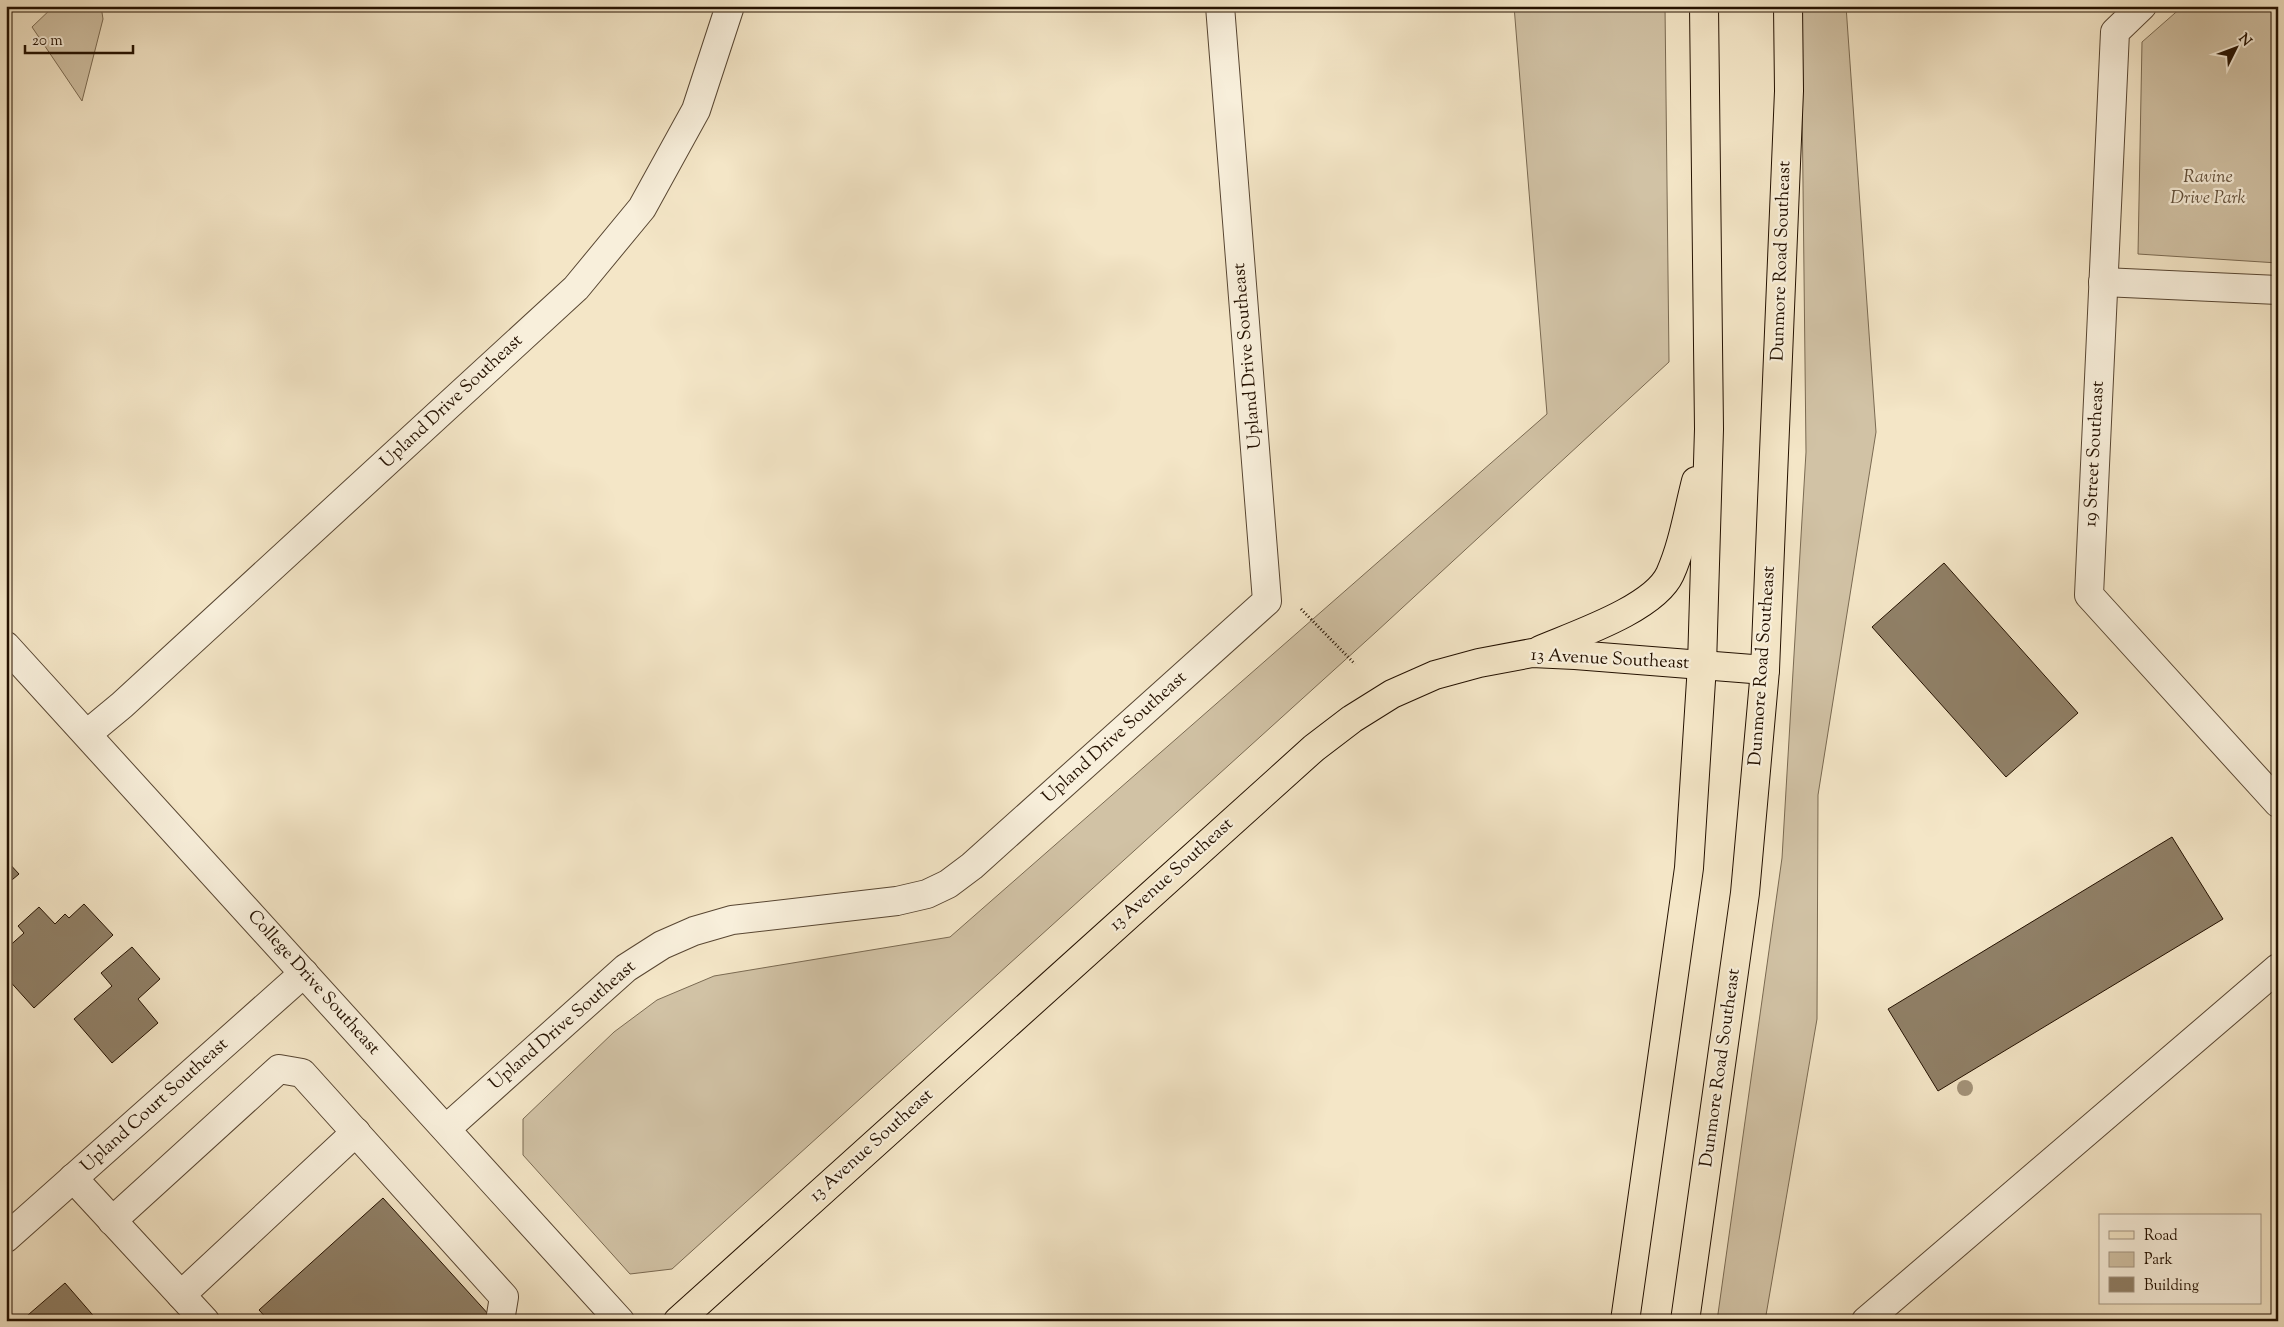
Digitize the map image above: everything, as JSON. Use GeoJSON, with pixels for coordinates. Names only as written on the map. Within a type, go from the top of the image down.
{"type":"FeatureCollection","features":[{"type":"Feature","properties":{"kind":"main road"},"geometry":{"type":"LineString","coordinates":[[1625,1321],[1689,868],[1702,665],[1708,429],[1704,6]]}},
{"type":"Feature","properties":{"kind":"main road","name":"Dunmore Road Southeast"},"geometry":{"type":"LineString","coordinates":[[1685,1321],[1745,893],[1765,670],[1789,91],[1788,6]]}},
{"type":"Feature","properties":{"kind":"main road"},"geometry":{"type":"LineString","coordinates":[[1532,653],[1634,608],[1653,595],[1670,576],[1680,546],[1708,429]]}},
{"type":"Feature","properties":{"kind":"main road","name":"13 Avenue Southeast"},"geometry":{"type":"LineString","coordinates":[[678,1321],[1314,748],[1352,719],[1392,694],[1435,675],[1479,663],[1532,653],[1765,670]]}},
{"type":"Feature","properties":{"kind":"street","name":"Upland Drive Southeast"},"geometry":{"type":"LineString","coordinates":[[87,734],[122,705],[576,288],[642,208],[691,118],[730,6]]}},
{"type":"Feature","properties":{"kind":"street","name":"Upland Drive Southeast"},"geometry":{"type":"LineString","coordinates":[[446,1129],[626,968],[662,945],[694,930],[732,920],[897,901],[927,894],[948,884],[972,866],[1267,601],[1220,6]]}},
{"type":"Feature","properties":{"kind":"street","name":"19 Street Southeast"},"geometry":{"type":"LineString","coordinates":[[2142,6],[2115,32],[2089,595],[2278,804]]}},
{"type":"Feature","properties":{"kind":"street"},"geometry":{"type":"LineString","coordinates":[[2104,282],[2278,290]]}},
{"type":"Feature","properties":{"kind":"street","name":"College Drive Southeast"},"geometry":{"type":"LineString","coordinates":[[6,646],[620,1321]]}},
{"type":"Feature","properties":{"kind":"street"},"geometry":{"type":"LineString","coordinates":[[1866,1321],[2278,968]]}},
{"type":"Feature","properties":{"kind":"street","name":"Upland Court Southeast"},"geometry":{"type":"LineString","coordinates":[[6,1238],[304,973]]}},
{"type":"Feature","properties":{"kind":"street"},"geometry":{"type":"LineString","coordinates":[[112,1221],[279,1069],[302,1073],[504,1296],[500,1321]]}},
{"type":"Feature","properties":{"kind":"street"},"geometry":{"type":"LineString","coordinates":[[181,1295],[356,1132]]}},
{"type":"Feature","properties":{"kind":"street"},"geometry":{"type":"LineString","coordinates":[[74,1178],[204,1321]]}},
{"type":"Feature","properties":{"kind":"path"},"geometry":{"type":"LineString","coordinates":[[1301,609],[1355,664]]}},
{"type":"Feature","properties":{"kind":"green space"},"geometry":{"type":"Polygon","coordinates":[[[54,6],[101,6],[103,19],[82,101],[32,27],[54,6]]]}},
{"type":"Feature","properties":{"kind":"green space"},"geometry":{"type":"Polygon","coordinates":[[[1514,6],[1665,6],[1669,362],[1376,632],[672,1269],[630,1274],[523,1155],[523,1119],[614,1032],[657,1000],[714,976],[950,937],[1547,414],[1514,6]]]}},
{"type":"Feature","properties":{"kind":"green space"},"geometry":{"type":"Polygon","coordinates":[[[1801,6],[1846,6],[1876,432],[1818,795],[1817,1019],[1765,1321],[1717,1321],[1782,858],[1806,452],[1801,6]]]}},
{"type":"Feature","properties":{"kind":"green space","name":"Ravine Drive Park"},"geometry":{"type":"Polygon","coordinates":[[[2183,6],[2278,6],[2278,263],[2138,254],[2142,42],[2183,6]]]}},
{"type":"Feature","properties":{"kind":"building"},"geometry":{"type":"Polygon","coordinates":[[[1944,563],[2078,713],[2006,777],[1872,627],[1944,563]]]}},
{"type":"Feature","properties":{"kind":"building"},"geometry":{"type":"Polygon","coordinates":[[[2172,837],[2223,919],[1938,1091],[1888,1009],[2172,837]]]}},
{"type":"Feature","properties":{"kind":"building"},"geometry":{"type":"Polygon","coordinates":[[[6,860],[19,874],[6,885],[6,860]]]}},
{"type":"Feature","properties":{"kind":"building"},"geometry":{"type":"Polygon","coordinates":[[[84,904],[113,935],[34,1008],[6,977],[6,949],[24,933],[18,926],[39,907],[55,924],[65,914],[69,918],[84,904]]]}},
{"type":"Feature","properties":{"kind":"building"},"geometry":{"type":"Polygon","coordinates":[[[132,947],[160,979],[138,999],[158,1023],[112,1063],[74,1019],[112,986],[101,973],[132,947]]]}},
{"type":"Feature","properties":{"kind":"building"},"geometry":{"type":"Polygon","coordinates":[[[383,1198],[490,1316],[485,1321],[269,1321],[259,1310],[383,1198]]]}},
{"type":"Feature","properties":{"kind":"building"},"geometry":{"type":"Polygon","coordinates":[[[65,1283],[98,1321],[21,1321],[65,1283]]]}}]}
